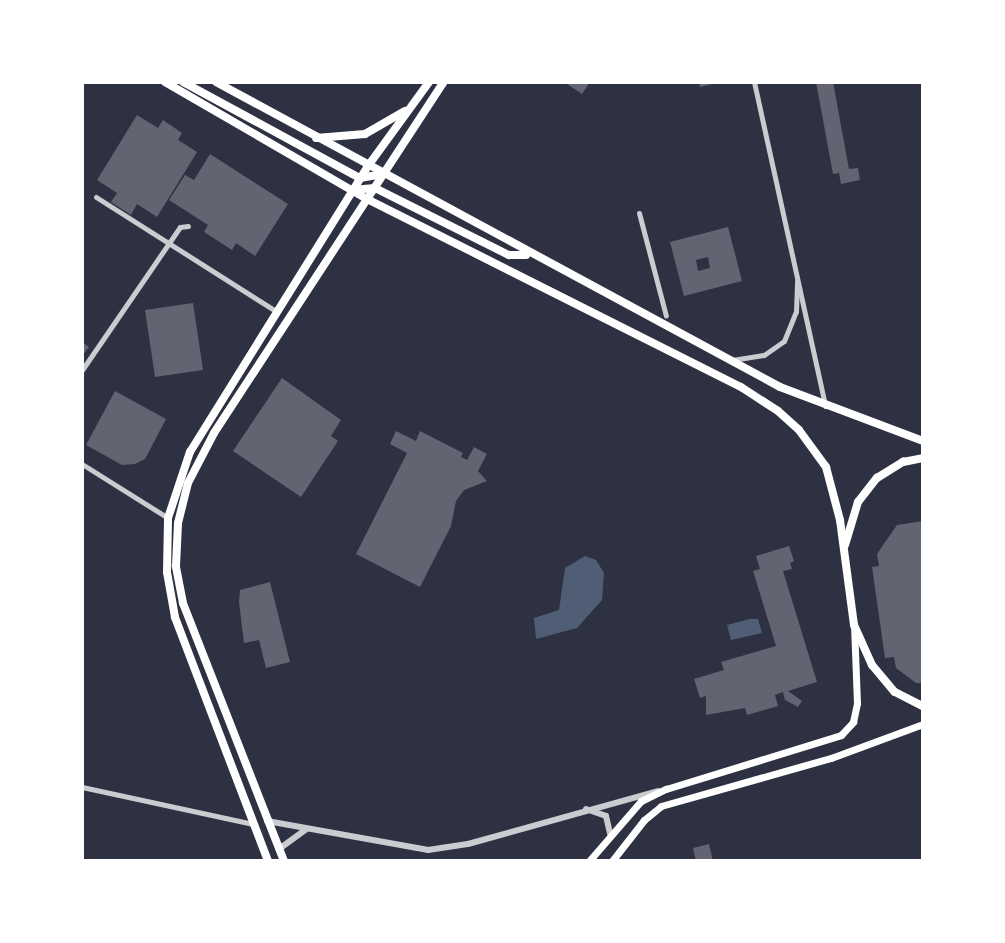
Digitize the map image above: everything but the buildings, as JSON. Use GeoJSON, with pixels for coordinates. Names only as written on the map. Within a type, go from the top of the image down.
{"type":"FeatureCollection","features":[{"type":"Feature","properties":{"kind":"main road"},"geometry":{"type":"LineString","coordinates":[[165,82],[367,199],[741,387],[778,411],[799,430],[826,467],[844,549],[854,625],[858,703],[853,722],[841,735],[666,789],[632,807],[589,861]]}},
{"type":"Feature","properties":{"kind":"main road"},"geometry":{"type":"LineString","coordinates":[[183,82],[360,178],[383,174]]}},
{"type":"Feature","properties":{"kind":"main road"},"geometry":{"type":"LineString","coordinates":[[216,82],[529,255],[728,360],[825,406],[923,441]]}},
{"type":"Feature","properties":{"kind":"main road"},"geometry":{"type":"LineString","coordinates":[[268,861],[175,617],[167,572],[169,518],[190,452],[352,190],[429,82]]}},
{"type":"Feature","properties":{"kind":"main road"},"geometry":{"type":"LineString","coordinates":[[284,861],[183,603],[176,566],[177,523],[188,483],[214,433],[444,82]]}},
{"type":"Feature","properties":{"kind":"main road"},"geometry":{"type":"LineString","coordinates":[[315,138],[365,134],[410,108]]}},
{"type":"Feature","properties":{"kind":"main road"},"geometry":{"type":"LineString","coordinates":[[378,151],[381,162],[391,162]]}},
{"type":"Feature","properties":{"kind":"main road"},"geometry":{"type":"LineString","coordinates":[[352,190],[375,188],[509,255],[529,255]]}},
{"type":"Feature","properties":{"kind":"main road"},"geometry":{"type":"LineString","coordinates":[[345,201],[357,201],[359,212]]}},
{"type":"Feature","properties":{"kind":"main road"},"geometry":{"type":"LineString","coordinates":[[844,549],[858,502],[877,478],[903,462],[923,458]]}},
{"type":"Feature","properties":{"kind":"main road"},"geometry":{"type":"LineString","coordinates":[[854,625],[882,680],[923,706]]}},
{"type":"Feature","properties":{"kind":"main road"},"geometry":{"type":"LineString","coordinates":[[612,861],[644,820],[661,806],[831,758],[923,724]]}},
{"type":"Feature","properties":{"kind":"street"},"geometry":{"type":"LineString","coordinates":[[754,82],[825,406]]}},
{"type":"Feature","properties":{"kind":"street"},"geometry":{"type":"LineString","coordinates":[[96,197],[277,312]]}},
{"type":"Feature","properties":{"kind":"street"},"geometry":{"type":"LineString","coordinates":[[639,213],[666,316]]}},
{"type":"Feature","properties":{"kind":"street"},"geometry":{"type":"LineString","coordinates":[[82,370],[168,243],[180,227],[188,226]]}},
{"type":"Feature","properties":{"kind":"street"},"geometry":{"type":"LineString","coordinates":[[728,360],[764,355],[784,341],[796,312],[798,278]]}},
{"type":"Feature","properties":{"kind":"street"},"geometry":{"type":"LineString","coordinates":[[82,464],[177,523]]}},
{"type":"Feature","properties":{"kind":"street"},"geometry":{"type":"LineString","coordinates":[[82,787],[253,824]]}},
{"type":"Feature","properties":{"kind":"street"},"geometry":{"type":"LineString","coordinates":[[267,821],[428,850],[468,844],[584,809],[666,789]]}},
{"type":"Feature","properties":{"kind":"street"},"geometry":{"type":"LineString","coordinates":[[584,809],[606,816],[610,834]]}},
{"type":"Feature","properties":{"kind":"street"},"geometry":{"type":"LineString","coordinates":[[279,849],[307,829]]}},
{"type":"Feature","properties":{"kind":"water"},"geometry":{"type":"Polygon","coordinates":[[[585,556],[596,560],[604,573],[602,600],[577,628],[536,639],[534,618],[559,610],[565,568],[585,556]]]}},
{"type":"Feature","properties":{"kind":"water"},"geometry":{"type":"Polygon","coordinates":[[[758,619],[762,633],[731,640],[727,625],[758,619]]]}}]}
